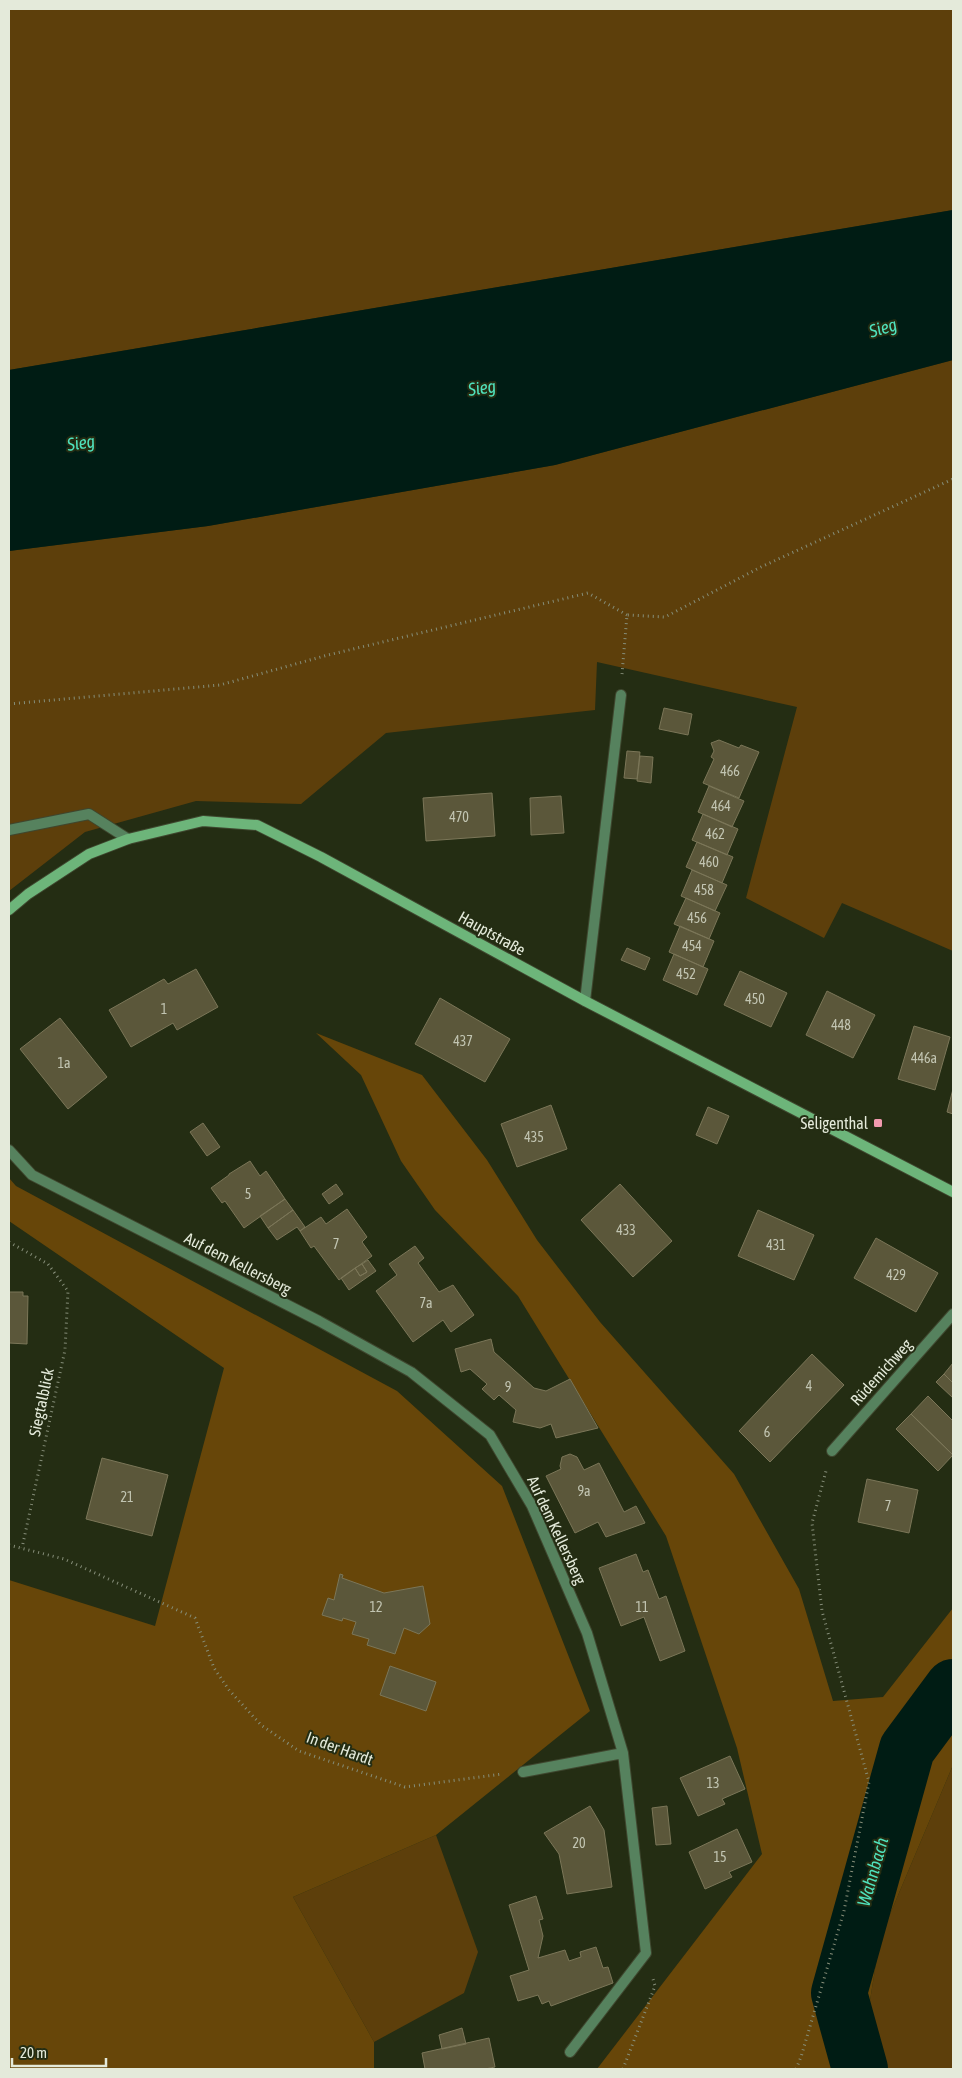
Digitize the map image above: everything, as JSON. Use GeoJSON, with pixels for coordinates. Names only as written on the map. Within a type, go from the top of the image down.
{"type":"FeatureCollection","features":[{"type":"Feature","properties":{"kind":"main road","name":"Hauptstraße"},"geometry":{"type":"LineString","coordinates":[[9,910],[28,894],[90,854],[128,839],[203,821],[257,825],[321,857],[586,1001],[953,1192]]}},
{"type":"Feature","properties":{"kind":"street"},"geometry":{"type":"LineString","coordinates":[[586,1001],[620,695]]}},
{"type":"Feature","properties":{"kind":"street"},"geometry":{"type":"LineString","coordinates":[[9,830],[89,814],[128,839]]}},
{"type":"Feature","properties":{"kind":"street","name":"Auf dem Kellersberg"},"geometry":{"type":"LineString","coordinates":[[9,1150],[32,1175],[319,1321],[411,1372],[490,1435],[532,1506],[587,1633],[623,1753],[646,1953]]}},
{"type":"Feature","properties":{"kind":"street","name":"Rüdemichweg"},"geometry":{"type":"LineString","coordinates":[[832,1451],[953,1314]]}},
{"type":"Feature","properties":{"kind":"street"},"geometry":{"type":"LineString","coordinates":[[523,1772],[623,1753]]}},
{"type":"Feature","properties":{"kind":"street"},"geometry":{"type":"LineString","coordinates":[[570,2052],[646,1953]]}},
{"type":"Feature","properties":{"kind":"path"},"geometry":{"type":"LineString","coordinates":[[9,704],[220,685],[328,655],[588,593],[628,615],[665,616],[761,567],[953,479]]}},
{"type":"Feature","properties":{"kind":"path"},"geometry":{"type":"LineString","coordinates":[[620,695],[628,615]]}},
{"type":"Feature","properties":{"kind":"path","name":"Siegtalblick"},"geometry":{"type":"LineString","coordinates":[[9,1242],[48,1264],[68,1291],[65,1350],[22,1548]]}},
{"type":"Feature","properties":{"kind":"path"},"geometry":{"type":"LineString","coordinates":[[796,2069],[844,1911],[870,1782],[822,1611],[812,1523],[832,1451]]}},
{"type":"Feature","properties":{"kind":"path","name":"In der Hardt"},"geometry":{"type":"LineString","coordinates":[[9,1545],[64,1559],[195,1618],[214,1668],[229,1690],[261,1725],[299,1751],[405,1787],[523,1772]]}},
{"type":"Feature","properties":{"kind":"path"},"geometry":{"type":"LineString","coordinates":[[623,2069],[655,1986],[646,1953]]}},
{"type":"Feature","properties":{"kind":"shaded area"},"geometry":{"type":"Polygon","coordinates":[[[9,9],[953,9],[953,210],[9,370],[9,9]]]}},
{"type":"Feature","properties":{"kind":"shaded area"},"geometry":{"type":"Polygon","coordinates":[[[953,360],[953,951],[842,903],[824,938],[746,898],[797,707],[597,662],[595,710],[386,733],[301,804],[196,801],[85,832],[9,891],[9,551],[208,526],[555,465],[953,360]]]}},
{"type":"Feature","properties":{"kind":"shaded area"},"geometry":{"type":"Polygon","coordinates":[[[316,1033],[422,1075],[487,1160],[537,1240],[600,1322],[734,1474],[799,1589],[833,1701],[883,1697],[953,1608],[953,1765],[880,1938],[859,2069],[597,2069],[762,1854],[737,1748],[666,1536],[518,1296],[435,1210],[401,1161],[361,1075],[316,1033]]]}},
{"type":"Feature","properties":{"kind":"shaded area"},"geometry":{"type":"Polygon","coordinates":[[[9,1178],[16,1186],[397,1391],[502,1486],[590,1711],[436,1835],[293,1897],[374,2042],[374,2069],[9,2069],[9,1580],[155,1626],[224,1368],[9,1221],[9,1178]]]}},
{"type":"Feature","properties":{"kind":"shaded area"},"geometry":{"type":"Polygon","coordinates":[[[953,1765],[953,2069],[859,2069],[880,1938],[953,1765]]]}},
{"type":"Feature","properties":{"kind":"shaded area"},"geometry":{"type":"Polygon","coordinates":[[[436,1835],[478,1952],[464,1993],[374,2042],[293,1897],[436,1835]]]}},
{"type":"Feature","properties":{"kind":"water","name":"Sieg"},"geometry":{"type":"Polygon","coordinates":[[[953,210],[953,360],[555,465],[208,526],[9,551],[9,370],[953,210]]]}},
{"type":"Feature","properties":{"kind":"building"},"geometry":{"type":"Polygon","coordinates":[[[664,708],[692,714],[688,735],[659,729],[664,708]]]}},
{"type":"Feature","properties":{"kind":"building"},"geometry":{"type":"Polygon","coordinates":[[[719,740],[739,748],[741,745],[759,752],[739,798],[703,783],[714,759],[711,757],[714,751],[711,743],[719,740]]]}},
{"type":"Feature","properties":{"kind":"building"},"geometry":{"type":"Polygon","coordinates":[[[627,751],[640,752],[637,779],[624,778],[627,751]]]}},
{"type":"Feature","properties":{"kind":"building"},"geometry":{"type":"Polygon","coordinates":[[[640,756],[653,757],[651,783],[637,781],[640,756]]]}},
{"type":"Feature","properties":{"kind":"building"},"geometry":{"type":"Polygon","coordinates":[[[709,786],[744,801],[732,827],[698,812],[709,786]]]}},
{"type":"Feature","properties":{"kind":"building"},"geometry":{"type":"Polygon","coordinates":[[[492,793],[495,836],[426,841],[423,798],[492,793]]]}},
{"type":"Feature","properties":{"kind":"building"},"geometry":{"type":"Polygon","coordinates":[[[561,796],[564,833],[531,835],[530,798],[561,796]]]}},
{"type":"Feature","properties":{"kind":"building"},"geometry":{"type":"Polygon","coordinates":[[[703,814],[738,829],[727,855],[692,840],[703,814]]]}},
{"type":"Feature","properties":{"kind":"building"},"geometry":{"type":"Polygon","coordinates":[[[697,842],[733,857],[722,883],[686,867],[697,842]]]}},
{"type":"Feature","properties":{"kind":"building"},"geometry":{"type":"Polygon","coordinates":[[[692,870],[727,885],[715,911],[681,896],[692,870]]]}},
{"type":"Feature","properties":{"kind":"building"},"geometry":{"type":"Polygon","coordinates":[[[686,898],[720,913],[709,939],[674,924],[686,898]]]}},
{"type":"Feature","properties":{"kind":"building"},"geometry":{"type":"Polygon","coordinates":[[[680,926],[714,941],[703,967],[669,952],[680,926]]]}},
{"type":"Feature","properties":{"kind":"building"},"geometry":{"type":"Polygon","coordinates":[[[627,948],[650,958],[645,970],[621,960],[627,948]]]}},
{"type":"Feature","properties":{"kind":"building"},"geometry":{"type":"Polygon","coordinates":[[[674,954],[708,969],[697,995],[663,980],[674,954]]]}},
{"type":"Feature","properties":{"kind":"building"},"geometry":{"type":"Polygon","coordinates":[[[196,969],[218,1007],[177,1030],[173,1023],[131,1047],[109,1010],[164,979],[168,984],[196,969]]]}},
{"type":"Feature","properties":{"kind":"building"},"geometry":{"type":"Polygon","coordinates":[[[740,971],[787,993],[771,1027],[724,1005],[740,971]]]}},
{"type":"Feature","properties":{"kind":"building"},"geometry":{"type":"Polygon","coordinates":[[[827,991],[875,1015],[853,1058],[806,1035],[827,991]]]}},
{"type":"Feature","properties":{"kind":"building"},"geometry":{"type":"Polygon","coordinates":[[[440,998],[510,1039],[485,1082],[415,1044],[440,998]]]}},
{"type":"Feature","properties":{"kind":"building"},"geometry":{"type":"Polygon","coordinates":[[[60,1018],[107,1077],[68,1109],[20,1049],[60,1018]]]}},
{"type":"Feature","properties":{"kind":"building"},"geometry":{"type":"Polygon","coordinates":[[[914,1026],[950,1037],[935,1090],[898,1079],[914,1026]]]}},
{"type":"Feature","properties":{"kind":"building"},"geometry":{"type":"Polygon","coordinates":[[[953,1089],[953,1114],[947,1112],[953,1089]]]}},
{"type":"Feature","properties":{"kind":"building"},"geometry":{"type":"Polygon","coordinates":[[[551,1105],[567,1149],[517,1167],[501,1124],[551,1105]]]}},
{"type":"Feature","properties":{"kind":"building"},"geometry":{"type":"Polygon","coordinates":[[[708,1107],[729,1116],[717,1144],[696,1135],[708,1107]]]}},
{"type":"Feature","properties":{"kind":"building"},"geometry":{"type":"Polygon","coordinates":[[[203,1123],[220,1147],[207,1156],[190,1132],[203,1123]]]}},
{"type":"Feature","properties":{"kind":"building"},"geometry":{"type":"Polygon","coordinates":[[[250,1161],[260,1176],[266,1171],[285,1199],[244,1228],[225,1201],[222,1203],[211,1188],[250,1161]]]}},
{"type":"Feature","properties":{"kind":"building"},"geometry":{"type":"Polygon","coordinates":[[[336,1184],[343,1194],[329,1204],[322,1194],[336,1184]]]}},
{"type":"Feature","properties":{"kind":"building"},"geometry":{"type":"Polygon","coordinates":[[[620,1184],[672,1241],[633,1277],[581,1220],[620,1184]]]}},
{"type":"Feature","properties":{"kind":"building"},"geometry":{"type":"Polygon","coordinates":[[[285,1199],[293,1210],[268,1228],[260,1216],[285,1199]]]}},
{"type":"Feature","properties":{"kind":"building"},"geometry":{"type":"Polygon","coordinates":[[[347,1209],[367,1237],[362,1242],[372,1256],[339,1280],[314,1246],[311,1248],[300,1231],[321,1217],[326,1224],[347,1209]]]}},
{"type":"Feature","properties":{"kind":"building"},"geometry":{"type":"Polygon","coordinates":[[[293,1210],[305,1227],[300,1231],[297,1227],[277,1240],[268,1228],[293,1210]]]}},
{"type":"Feature","properties":{"kind":"building"},"geometry":{"type":"Polygon","coordinates":[[[758,1210],[814,1235],[794,1280],[738,1256],[758,1210]]]}},
{"type":"Feature","properties":{"kind":"building"},"geometry":{"type":"Polygon","coordinates":[[[876,1238],[938,1273],[916,1312],[854,1278],[876,1238]]]}},
{"type":"Feature","properties":{"kind":"building"},"geometry":{"type":"Polygon","coordinates":[[[415,1246],[424,1258],[418,1263],[439,1292],[453,1285],[474,1315],[451,1332],[443,1320],[413,1342],[376,1291],[397,1275],[389,1264],[415,1246]]]}},
{"type":"Feature","properties":{"kind":"building"},"geometry":{"type":"Polygon","coordinates":[[[368,1260],[376,1271],[349,1290],[341,1278],[355,1268],[360,1276],[367,1272],[362,1264],[368,1260]]]}},
{"type":"Feature","properties":{"kind":"building"},"geometry":{"type":"Polygon","coordinates":[[[362,1264],[367,1272],[360,1276],[355,1268],[362,1264]]]}},
{"type":"Feature","properties":{"kind":"building"},"geometry":{"type":"Polygon","coordinates":[[[9,1292],[23,1292],[23,1296],[28,1296],[27,1344],[9,1343],[9,1292]]]}},
{"type":"Feature","properties":{"kind":"building"},"geometry":{"type":"Polygon","coordinates":[[[491,1339],[494,1352],[534,1388],[546,1391],[570,1379],[598,1428],[556,1438],[551,1424],[540,1428],[513,1422],[516,1410],[499,1395],[494,1400],[482,1389],[487,1384],[470,1369],[461,1372],[455,1349],[491,1339]]]}},
{"type":"Feature","properties":{"kind":"building"},"geometry":{"type":"Polygon","coordinates":[[[812,1354],[844,1385],[770,1462],[739,1431],[812,1354]]]}},
{"type":"Feature","properties":{"kind":"building"},"geometry":{"type":"Polygon","coordinates":[[[953,1363],[953,1383],[944,1374],[953,1363]]]}},
{"type":"Feature","properties":{"kind":"building"},"geometry":{"type":"Polygon","coordinates":[[[944,1374],[953,1383],[953,1398],[936,1382],[944,1374]]]}},
{"type":"Feature","properties":{"kind":"building"},"geometry":{"type":"Polygon","coordinates":[[[928,1396],[953,1421],[953,1455],[911,1414],[928,1396]]]}},
{"type":"Feature","properties":{"kind":"building"},"geometry":{"type":"Polygon","coordinates":[[[911,1414],[953,1455],[938,1471],[896,1429],[911,1414]]]}},
{"type":"Feature","properties":{"kind":"building"},"geometry":{"type":"Polygon","coordinates":[[[570,1454],[577,1457],[584,1470],[599,1463],[624,1512],[636,1506],[645,1523],[606,1537],[598,1522],[575,1533],[546,1476],[561,1469],[562,1457],[570,1454]]]}},
{"type":"Feature","properties":{"kind":"building"},"geometry":{"type":"Polygon","coordinates":[[[102,1458],[168,1475],[152,1536],[86,1519],[102,1458]]]}},
{"type":"Feature","properties":{"kind":"building"},"geometry":{"type":"Polygon","coordinates":[[[867,1479],[918,1490],[909,1533],[858,1522],[867,1479]]]}},
{"type":"Feature","properties":{"kind":"building"},"geometry":{"type":"Polygon","coordinates":[[[636,1554],[643,1572],[648,1570],[659,1599],[666,1596],[685,1651],[660,1661],[644,1617],[621,1626],[599,1568],[636,1554]]]}},
{"type":"Feature","properties":{"kind":"building"},"geometry":{"type":"Polygon","coordinates":[[[340,1574],[343,1575],[342,1578],[384,1593],[423,1586],[430,1624],[419,1634],[404,1628],[395,1654],[367,1645],[369,1639],[352,1634],[356,1622],[343,1618],[342,1621],[322,1615],[328,1598],[334,1600],[340,1574]]]}},
{"type":"Feature","properties":{"kind":"building"},"geometry":{"type":"Polygon","coordinates":[[[390,1666],[436,1682],[426,1711],[380,1695],[390,1666]]]}},
{"type":"Feature","properties":{"kind":"building"},"geometry":{"type":"Polygon","coordinates":[[[730,1756],[745,1789],[722,1799],[725,1804],[698,1816],[680,1778],[730,1756]]]}},
{"type":"Feature","properties":{"kind":"building"},"geometry":{"type":"Polygon","coordinates":[[[590,1806],[604,1830],[612,1887],[567,1894],[559,1854],[544,1833],[590,1806]]]}},
{"type":"Feature","properties":{"kind":"building"},"geometry":{"type":"Polygon","coordinates":[[[667,1806],[671,1844],[656,1845],[652,1808],[667,1806]]]}},
{"type":"Feature","properties":{"kind":"building"},"geometry":{"type":"Polygon","coordinates":[[[737,1829],[752,1862],[729,1872],[732,1877],[705,1889],[689,1852],[737,1829]]]}},
{"type":"Feature","properties":{"kind":"building"},"geometry":{"type":"Polygon","coordinates":[[[536,1896],[543,1919],[539,1920],[543,1936],[538,1958],[565,1950],[569,1961],[581,1957],[580,1952],[596,1947],[603,1968],[608,1967],[613,1983],[551,2006],[549,2001],[542,2004],[538,1995],[518,2001],[510,1976],[529,1970],[509,1905],[536,1896]]]}},
{"type":"Feature","properties":{"kind":"building"},"geometry":{"type":"Polygon","coordinates":[[[462,2028],[466,2044],[442,2049],[439,2035],[462,2028]]]}},
{"type":"Feature","properties":{"kind":"building"},"geometry":{"type":"Polygon","coordinates":[[[489,2038],[495,2067],[485,2069],[425,2069],[422,2053],[489,2038]]]}},
{"type":"Feature","properties":{"kind":"waterway","name":"Wahnbach"},"geometry":{"type":"LineString","coordinates":[[860,2069],[839,1993],[907,1749],[953,1687]]}},
{"type":"Feature","properties":{"kind":"place","name":"Seligenthal"},"geometry":{"type":"Point","coordinates":[878,1123]}}]}
